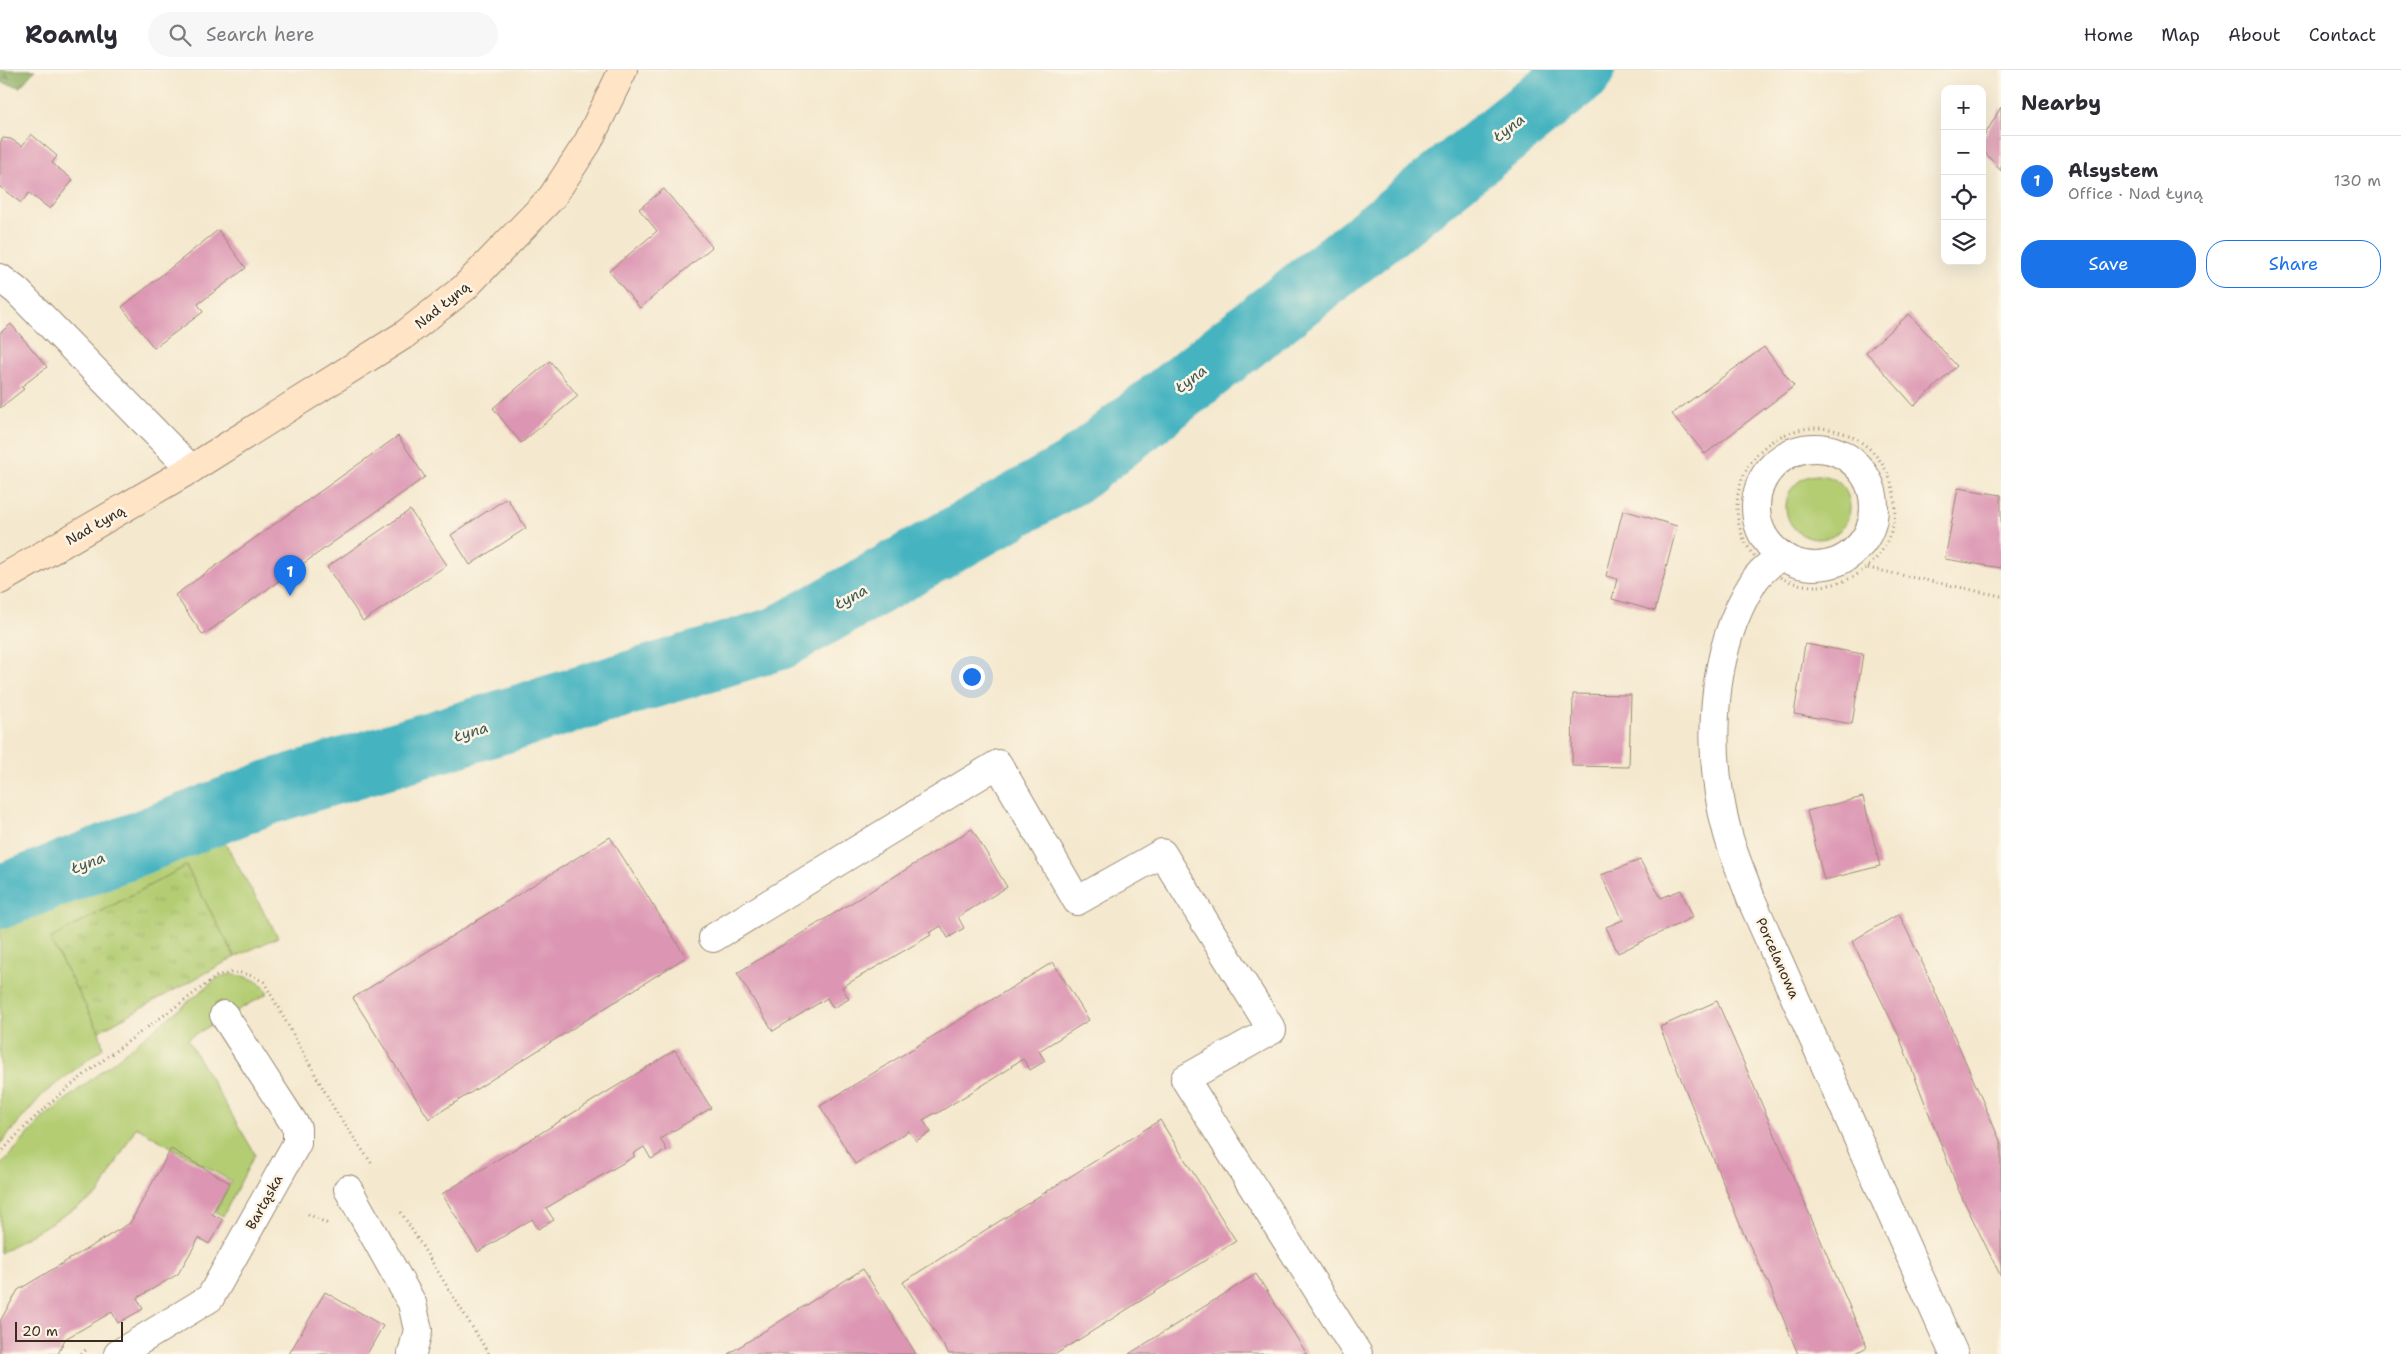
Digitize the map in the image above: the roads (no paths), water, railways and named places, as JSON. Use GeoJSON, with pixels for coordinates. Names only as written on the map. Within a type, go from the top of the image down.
{"type":"FeatureCollection","features":[{"type":"Feature","properties":{"kind":"street","name":"Nad Łyną"},"geometry":{"type":"LineString","coordinates":[[0,580],[191,469],[404,335],[464,288],[552,197],[588,142],[624,70]]}},
{"type":"Feature","properties":{"kind":"street"},"geometry":{"type":"LineString","coordinates":[[0,278],[16,291],[191,469]]}},
{"type":"Feature","properties":{"kind":"street"},"geometry":{"type":"LineString","coordinates":[[1822,449],[1845,456],[1857,466],[1867,479],[1873,494],[1874,510],[1871,526],[1864,540],[1853,552],[1840,561],[1808,566],[1793,562],[1777,570],[1768,542],[1760,528],[1756,512],[1762,481],[1772,467],[1784,457],[1798,450],[1822,449]]}},
{"type":"Feature","properties":{"kind":"street","name":"Porcelanowa"},"geometry":{"type":"LineString","coordinates":[[1777,570],[1755,579],[1734,616],[1723,656],[1714,725],[1717,778],[1727,831],[1751,898],[1954,1354]]}},
{"type":"Feature","properties":{"kind":"street"},"geometry":{"type":"LineString","coordinates":[[713,938],[998,764],[1077,901],[1162,853],[1272,1030],[1185,1079],[1358,1354]]}},
{"type":"Feature","properties":{"kind":"street","name":"Bartąska"},"geometry":{"type":"LineString","coordinates":[[105,1349],[210,1298],[297,1143],[297,1128],[224,1015]]}},
{"type":"Feature","properties":{"kind":"street"},"geometry":{"type":"LineString","coordinates":[[348,1189],[412,1303],[418,1330],[412,1354]]}},
{"type":"Feature","properties":{"kind":"waterway","name":"Łyna"},"geometry":{"type":"LineString","coordinates":[[0,897],[270,792],[779,638],[1074,472],[1583,70]]}},
{"type":"Feature","properties":{"kind":"place","name":"Alsystem"},"geometry":{"type":"Point","coordinates":[290,596]}}]}
